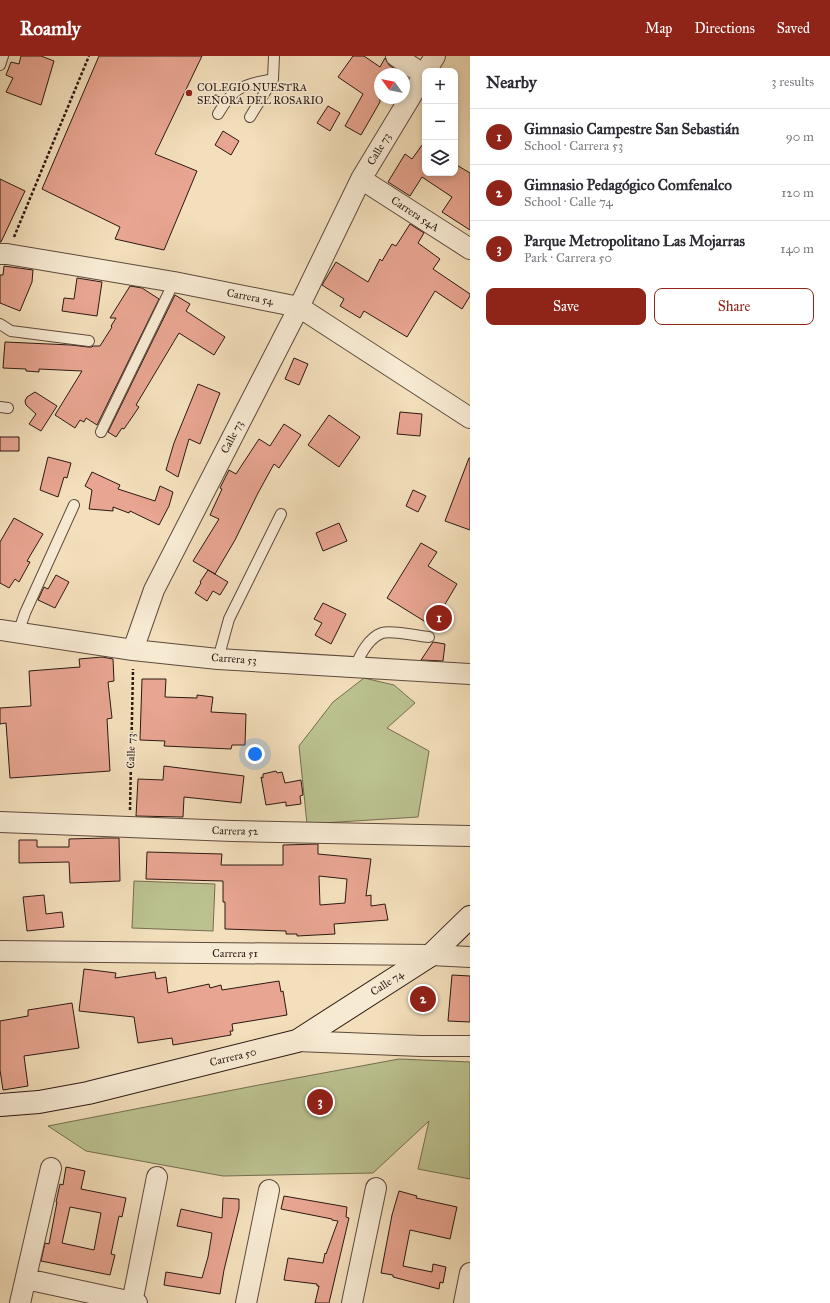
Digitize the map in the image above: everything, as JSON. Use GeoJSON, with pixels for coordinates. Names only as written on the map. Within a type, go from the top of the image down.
{"type":"FeatureCollection","features":[{"type":"Feature","properties":{"kind":"street"},"geometry":{"type":"LineString","coordinates":[[396,56],[422,71]]}},
{"type":"Feature","properties":{"kind":"street","name":"Calle 73"},"geometry":{"type":"LineString","coordinates":[[428,68],[435,56]]}},
{"type":"Feature","properties":{"kind":"street","name":"Calle 73"},"geometry":{"type":"LineString","coordinates":[[133,650],[154,590],[299,307],[361,179],[422,78]]}},
{"type":"Feature","properties":{"kind":"street","name":"Carrera 54A"},"geometry":{"type":"LineString","coordinates":[[361,179],[470,249]]}},
{"type":"Feature","properties":{"kind":"street","name":"Carrera 54"},"geometry":{"type":"LineString","coordinates":[[2,256],[174,282],[299,307],[470,418]]}},
{"type":"Feature","properties":{"kind":"street","name":"Carrera 53"},"geometry":{"type":"LineString","coordinates":[[9,631],[133,650],[218,659],[470,674]]}},
{"type":"Feature","properties":{"kind":"street","name":"Carrera 52"},"geometry":{"type":"LineString","coordinates":[[0,822],[240,832],[470,836]]}},
{"type":"Feature","properties":{"kind":"street","name":"Calle 74"},"geometry":{"type":"LineString","coordinates":[[297,1041],[431,955],[470,917]]}},
{"type":"Feature","properties":{"kind":"street","name":"Carrera 51"},"geometry":{"type":"LineString","coordinates":[[0,951],[431,955],[470,957]]}},
{"type":"Feature","properties":{"kind":"street","name":"Carrera 50"},"geometry":{"type":"LineString","coordinates":[[0,1105],[40,1102],[88,1092],[297,1041],[421,1046],[470,1046]]}},
{"type":"Feature","properties":{"kind":"street"},"geometry":{"type":"LineString","coordinates":[[20,1303],[51,1168]]}},
{"type":"Feature","properties":{"kind":"street"},"geometry":{"type":"LineString","coordinates":[[26,1279],[134,1303],[157,1177]]}},
{"type":"Feature","properties":{"kind":"street"},"geometry":{"type":"LineString","coordinates":[[352,1303],[376,1188]]}},
{"type":"Feature","properties":{"kind":"street"},"geometry":{"type":"LineString","coordinates":[[246,1303],[269,1190]]}},
{"type":"Feature","properties":{"kind":"street"},"geometry":{"type":"LineString","coordinates":[[464,1303],[470,1273]]}},
{"type":"Feature","properties":{"kind":"lane"},"geometry":{"type":"LineString","coordinates":[[0,65],[3,56]]}},
{"type":"Feature","properties":{"kind":"lane"},"geometry":{"type":"LineString","coordinates":[[250,117],[273,79],[274,56]]}},
{"type":"Feature","properties":{"kind":"lane"},"geometry":{"type":"LineString","coordinates":[[218,114],[226,100],[233,92],[249,84],[273,79]]}},
{"type":"Feature","properties":{"kind":"lane"},"geometry":{"type":"LineString","coordinates":[[101,432],[174,282]]}},
{"type":"Feature","properties":{"kind":"lane"},"geometry":{"type":"LineString","coordinates":[[0,324],[11,331],[89,341]]}},
{"type":"Feature","properties":{"kind":"lane"},"geometry":{"type":"LineString","coordinates":[[9,631],[25,613],[74,505]]}},
{"type":"Feature","properties":{"kind":"lane"},"geometry":{"type":"LineString","coordinates":[[218,659],[229,619],[281,514]]}},
{"type":"Feature","properties":{"kind":"lane"},"geometry":{"type":"LineString","coordinates":[[355,667],[361,654],[371,641],[382,633],[430,637]]}},
{"type":"Feature","properties":{"kind":"path"},"geometry":{"type":"LineString","coordinates":[[2,256],[88,56]]}},
{"type":"Feature","properties":{"kind":"path","name":"Calle 73"},"geometry":{"type":"LineString","coordinates":[[129,828],[133,650]]}},
{"type":"Feature","properties":{"kind":"green space"},"geometry":{"type":"Polygon","coordinates":[[[364,678],[394,685],[415,703],[387,728],[429,751],[418,817],[307,824],[299,746],[333,702],[364,678]]]}},
{"type":"Feature","properties":{"kind":"green space"},"geometry":{"type":"Polygon","coordinates":[[[134,881],[215,884],[213,931],[132,928],[134,881]]]}},
{"type":"Feature","properties":{"kind":"green space"},"geometry":{"type":"Polygon","coordinates":[[[399,1059],[470,1062],[470,1179],[418,1169],[429,1121],[373,1173],[223,1176],[86,1151],[48,1126],[264,1084],[399,1059]]]}},
{"type":"Feature","properties":{"kind":"building"},"geometry":{"type":"Polygon","coordinates":[[[21,56],[41,56],[54,61],[41,105],[6,92],[13,78],[6,75],[11,62],[19,64],[21,56]]]}},
{"type":"Feature","properties":{"kind":"building"},"geometry":{"type":"Polygon","coordinates":[[[99,56],[202,56],[155,154],[197,171],[164,250],[115,239],[120,227],[42,189],[99,56]]]}},
{"type":"Feature","properties":{"kind":"building"},"geometry":{"type":"Polygon","coordinates":[[[353,56],[364,56],[380,67],[385,58],[389,65],[393,68],[374,68],[374,104],[379,104],[361,135],[345,126],[363,94],[338,77],[353,56]]]}},
{"type":"Feature","properties":{"kind":"building"},"geometry":{"type":"Polygon","coordinates":[[[328,106],[340,113],[330,131],[317,123],[328,106]]]}},
{"type":"Feature","properties":{"kind":"building"},"geometry":{"type":"Polygon","coordinates":[[[223,131],[239,141],[231,155],[215,145],[223,131]]]}},
{"type":"Feature","properties":{"kind":"building"},"geometry":{"type":"Polygon","coordinates":[[[422,145],[422,176],[458,176],[458,166],[470,173],[470,230],[442,212],[452,197],[422,177],[410,196],[388,182],[405,154],[412,159],[422,145]]]}},
{"type":"Feature","properties":{"kind":"building"},"geometry":{"type":"Polygon","coordinates":[[[0,179],[25,191],[1,242],[0,242],[0,179]]]}},
{"type":"Feature","properties":{"kind":"building"},"geometry":{"type":"Polygon","coordinates":[[[410,224],[424,233],[418,243],[440,259],[433,269],[470,294],[470,296],[462,309],[435,291],[407,337],[364,311],[360,318],[340,306],[344,299],[322,285],[336,262],[368,282],[380,259],[382,261],[392,244],[396,246],[410,224]]]}},
{"type":"Feature","properties":{"kind":"building"},"geometry":{"type":"Polygon","coordinates":[[[4,266],[33,270],[32,282],[20,311],[0,303],[0,275],[3,275],[4,266]]]}},
{"type":"Feature","properties":{"kind":"building"},"geometry":{"type":"Polygon","coordinates":[[[77,278],[102,282],[97,316],[62,311],[64,298],[74,299],[77,278]]]}},
{"type":"Feature","properties":{"kind":"building"},"geometry":{"type":"Polygon","coordinates":[[[130,286],[142,288],[159,299],[97,425],[86,418],[84,422],[80,420],[75,428],[55,415],[82,371],[39,369],[39,372],[26,371],[26,369],[3,368],[5,342],[88,347],[100,346],[116,318],[110,318],[130,286]]]}},
{"type":"Feature","properties":{"kind":"building"},"geometry":{"type":"Polygon","coordinates":[[[175,295],[190,304],[186,311],[225,337],[214,355],[179,333],[136,405],[139,407],[124,429],[122,428],[116,437],[108,432],[175,295]]]}},
{"type":"Feature","properties":{"kind":"building"},"geometry":{"type":"Polygon","coordinates":[[[294,358],[308,364],[299,385],[285,379],[294,358]]]}},
{"type":"Feature","properties":{"kind":"building"},"geometry":{"type":"Polygon","coordinates":[[[198,384],[220,393],[200,444],[189,439],[178,477],[166,470],[174,443],[198,384]]]}},
{"type":"Feature","properties":{"kind":"building"},"geometry":{"type":"Polygon","coordinates":[[[35,392],[57,406],[41,431],[29,424],[36,414],[26,405],[25,401],[27,397],[35,392]]]}},
{"type":"Feature","properties":{"kind":"building"},"geometry":{"type":"Polygon","coordinates":[[[400,412],[422,414],[420,436],[397,434],[400,412]]]}},
{"type":"Feature","properties":{"kind":"building"},"geometry":{"type":"Polygon","coordinates":[[[329,415],[360,437],[339,467],[308,445],[329,415]]]}},
{"type":"Feature","properties":{"kind":"building"},"geometry":{"type":"Polygon","coordinates":[[[284,424],[301,435],[279,468],[274,464],[235,540],[215,574],[193,561],[219,519],[210,515],[222,489],[220,488],[229,470],[236,474],[259,439],[270,446],[284,424]]]}},
{"type":"Feature","properties":{"kind":"building"},"geometry":{"type":"Polygon","coordinates":[[[0,437],[19,437],[19,451],[0,451],[0,437]]]}},
{"type":"Feature","properties":{"kind":"building"},"geometry":{"type":"Polygon","coordinates":[[[48,457],[71,463],[67,478],[64,477],[58,497],[40,490],[48,457]]]}},
{"type":"Feature","properties":{"kind":"building"},"geometry":{"type":"Polygon","coordinates":[[[470,458],[470,530],[445,521],[470,458]]]}},
{"type":"Feature","properties":{"kind":"building"},"geometry":{"type":"Polygon","coordinates":[[[92,472],[120,485],[118,489],[155,501],[160,486],[173,492],[169,506],[159,525],[130,511],[129,513],[113,507],[113,511],[89,509],[92,490],[85,486],[92,472]]]}},
{"type":"Feature","properties":{"kind":"building"},"geometry":{"type":"Polygon","coordinates":[[[413,490],[426,496],[418,512],[406,506],[413,490]]]}},
{"type":"Feature","properties":{"kind":"building"},"geometry":{"type":"Polygon","coordinates":[[[14,518],[43,534],[27,561],[30,562],[19,582],[15,579],[9,588],[0,583],[0,542],[14,518]]]}},
{"type":"Feature","properties":{"kind":"building"},"geometry":{"type":"Polygon","coordinates":[[[339,523],[347,541],[323,551],[316,533],[339,523]]]}},
{"type":"Feature","properties":{"kind":"building"},"geometry":{"type":"Polygon","coordinates":[[[421,543],[437,552],[428,566],[457,584],[432,626],[387,598],[421,543]]]}},
{"type":"Feature","properties":{"kind":"building"},"geometry":{"type":"Polygon","coordinates":[[[208,570],[228,582],[220,595],[213,591],[207,601],[195,593],[208,570]]]}},
{"type":"Feature","properties":{"kind":"building"},"geometry":{"type":"Polygon","coordinates":[[[56,575],[69,582],[55,608],[38,600],[44,587],[48,589],[56,575]]]}},
{"type":"Feature","properties":{"kind":"building"},"geometry":{"type":"Polygon","coordinates":[[[323,603],[346,614],[331,644],[315,635],[322,623],[314,619],[323,603]]]}},
{"type":"Feature","properties":{"kind":"building"},"geometry":{"type":"Polygon","coordinates":[[[433,642],[445,644],[443,661],[421,660],[433,642]]]}},
{"type":"Feature","properties":{"kind":"building"},"geometry":{"type":"Polygon","coordinates":[[[102,657],[113,659],[114,681],[108,682],[112,718],[107,719],[110,771],[10,778],[6,723],[0,724],[0,708],[31,706],[29,671],[80,667],[79,659],[102,657]]]}},
{"type":"Feature","properties":{"kind":"building"},"geometry":{"type":"Polygon","coordinates":[[[142,679],[166,679],[165,697],[197,698],[197,695],[213,697],[211,712],[246,714],[245,745],[232,745],[231,749],[164,746],[165,741],[140,740],[142,679]]]}},
{"type":"Feature","properties":{"kind":"building"},"geometry":{"type":"Polygon","coordinates":[[[164,766],[244,776],[241,803],[184,797],[183,817],[136,816],[138,779],[163,780],[164,766]]]}},
{"type":"Feature","properties":{"kind":"building"},"geometry":{"type":"Polygon","coordinates":[[[276,771],[277,773],[282,772],[285,783],[301,780],[303,795],[300,796],[301,804],[286,806],[286,802],[266,805],[261,777],[263,778],[263,774],[276,771]]]}},
{"type":"Feature","properties":{"kind":"building"},"geometry":{"type":"Polygon","coordinates":[[[119,838],[120,881],[70,883],[69,862],[19,863],[19,840],[37,840],[37,847],[69,847],[69,839],[119,838]]]}},
{"type":"Feature","properties":{"kind":"building"},"geometry":{"type":"Polygon","coordinates":[[[318,844],[318,854],[371,859],[366,896],[371,895],[371,906],[385,904],[388,920],[334,924],[335,934],[297,936],[297,934],[286,934],[286,931],[225,929],[223,881],[146,879],[147,852],[222,854],[221,865],[283,865],[283,845],[318,844]],[[319,876],[320,905],[345,903],[347,879],[319,876]]]}},
{"type":"Feature","properties":{"kind":"building"},"geometry":{"type":"Polygon","coordinates":[[[44,895],[46,914],[62,912],[64,927],[27,931],[23,897],[44,895]]]}},
{"type":"Feature","properties":{"kind":"building"},"geometry":{"type":"Polygon","coordinates":[[[84,969],[116,973],[115,978],[155,972],[156,979],[166,977],[168,993],[209,984],[210,988],[221,985],[222,990],[279,981],[281,992],[283,991],[287,1015],[232,1024],[233,1031],[230,1031],[231,1035],[173,1045],[172,1038],[138,1043],[134,1017],[79,1011],[84,969]]]}},
{"type":"Feature","properties":{"kind":"building"},"geometry":{"type":"Polygon","coordinates":[[[452,975],[470,976],[470,1022],[448,1021],[452,975]]]}},
{"type":"Feature","properties":{"kind":"building"},"geometry":{"type":"Polygon","coordinates":[[[72,1003],[79,1048],[24,1056],[28,1086],[3,1090],[0,1070],[0,1021],[28,1016],[28,1010],[72,1003]]]}},
{"type":"Feature","properties":{"kind":"building"},"geometry":{"type":"Polygon","coordinates":[[[66,1167],[85,1171],[81,1189],[126,1198],[122,1217],[119,1216],[111,1254],[115,1255],[110,1275],[41,1261],[45,1243],[49,1244],[60,1184],[63,1185],[66,1167]],[[70,1207],[62,1243],[94,1250],[101,1213],[70,1207]]]}},
{"type":"Feature","properties":{"kind":"building"},"geometry":{"type":"Polygon","coordinates":[[[399,1191],[417,1196],[416,1198],[457,1207],[450,1239],[410,1230],[403,1266],[432,1272],[433,1264],[446,1267],[443,1283],[440,1282],[439,1289],[393,1277],[393,1275],[381,1273],[392,1215],[399,1191]]]}},
{"type":"Feature","properties":{"kind":"building"},"geometry":{"type":"Polygon","coordinates":[[[284,1196],[347,1207],[346,1217],[349,1218],[329,1303],[315,1303],[319,1286],[317,1286],[317,1284],[284,1280],[288,1258],[323,1263],[325,1253],[326,1254],[338,1221],[281,1209],[284,1196]]]}},
{"type":"Feature","properties":{"kind":"building"},"geometry":{"type":"Polygon","coordinates":[[[223,1198],[239,1199],[239,1209],[224,1270],[220,1294],[164,1285],[166,1272],[202,1278],[208,1257],[212,1233],[177,1226],[181,1209],[222,1218],[223,1198]]]}},
{"type":"Feature","properties":{"kind":"place","name":"COLEGIO NUESTRA SEÑORA DEL ROSARIO"},"geometry":{"type":"Point","coordinates":[189,93]}},
{"type":"Feature","properties":{"kind":"place","name":"Gimnasio Campestre San Sebastián"},"geometry":{"type":"Point","coordinates":[439,618]}},
{"type":"Feature","properties":{"kind":"place","name":"Gimnasio Pedagógico Comfenalco"},"geometry":{"type":"Point","coordinates":[423,999]}},
{"type":"Feature","properties":{"kind":"place","name":"Parque Metropolitano Las Mojarras"},"geometry":{"type":"Point","coordinates":[320,1102]}}]}
